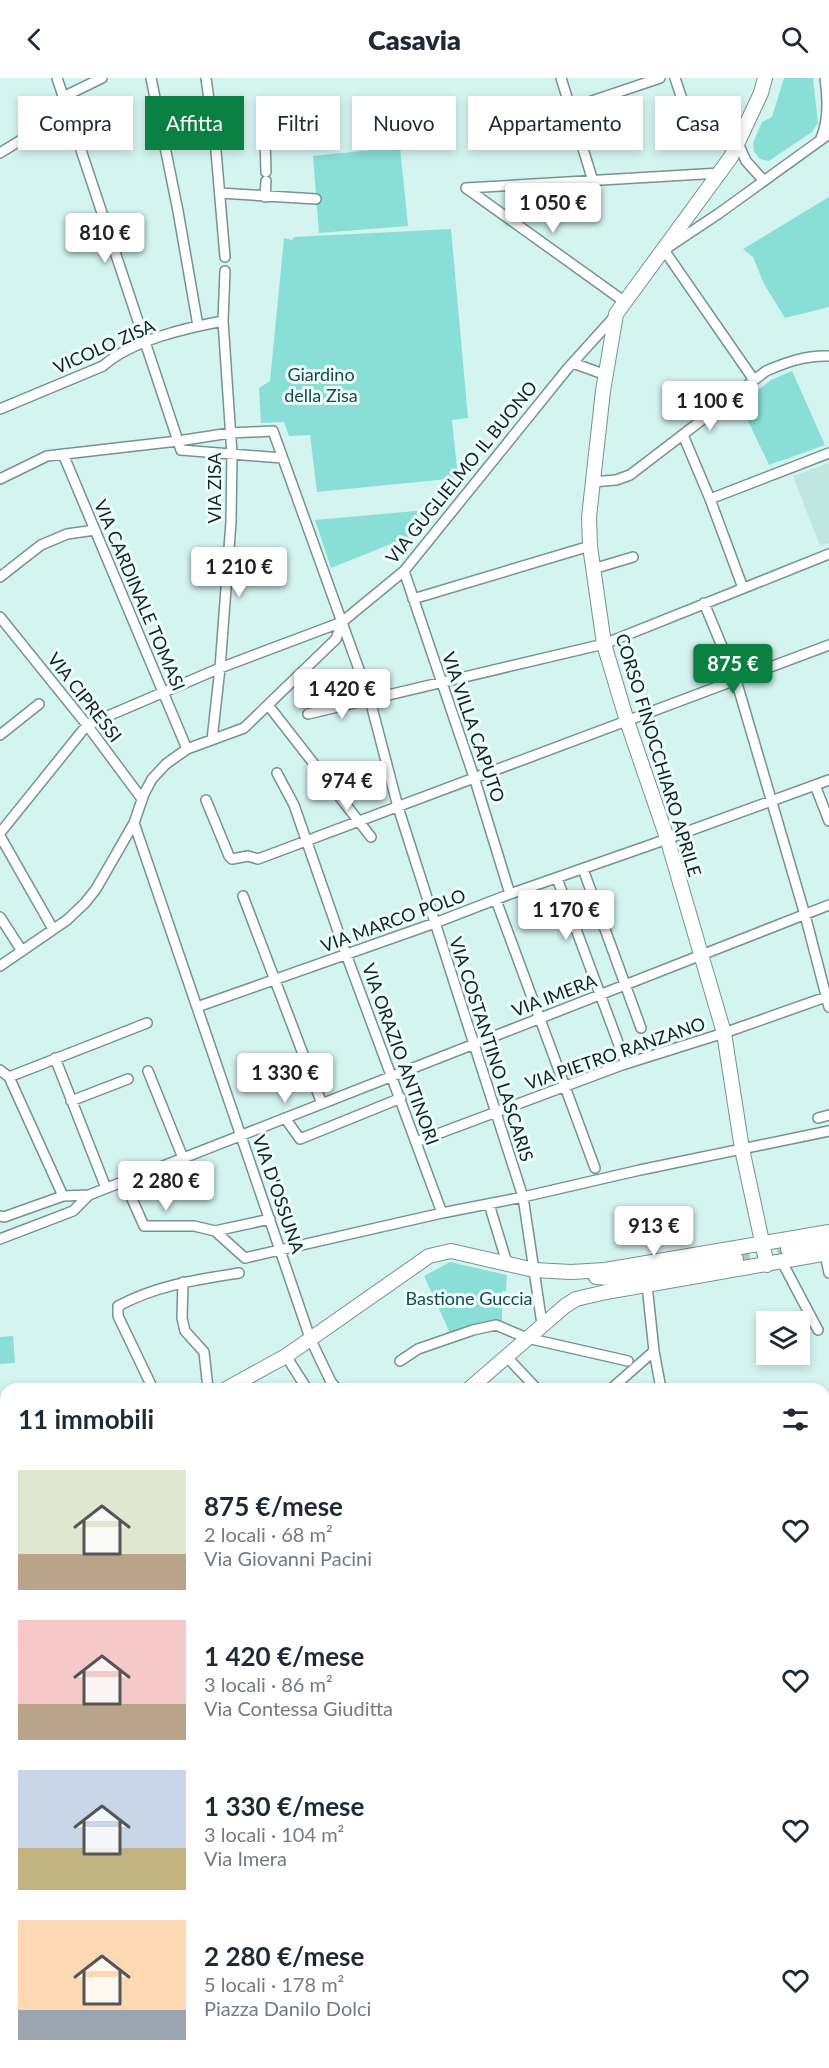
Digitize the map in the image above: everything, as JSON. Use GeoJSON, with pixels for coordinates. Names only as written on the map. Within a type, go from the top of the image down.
{"type":"FeatureCollection","features":[{"type":"Feature","properties":{"kind":"street"},"geometry":{"type":"LineString","coordinates":[[57,78],[63,96]]}},
{"type":"Feature","properties":{"kind":"street"},"geometry":{"type":"LineString","coordinates":[[65,96],[102,78]]}},
{"type":"Feature","properties":{"kind":"street"},"geometry":{"type":"LineString","coordinates":[[151,78],[198,326]]}},
{"type":"Feature","properties":{"kind":"street"},"geometry":{"type":"LineString","coordinates":[[206,78],[225,257]]}},
{"type":"Feature","properties":{"kind":"street"},"geometry":{"type":"LineString","coordinates":[[561,78],[567,96]]}},
{"type":"Feature","properties":{"kind":"street"},"geometry":{"type":"LineString","coordinates":[[605,96],[660,78]]}},
{"type":"Feature","properties":{"kind":"street"},"geometry":{"type":"LineString","coordinates":[[675,78],[681,96]]}},
{"type":"Feature","properties":{"kind":"street","name":"CORSO FINOCCHIARO APRILE"},"geometry":{"type":"LineString","coordinates":[[741,136],[761,93],[765,78]]}},
{"type":"Feature","properties":{"kind":"street"},"geometry":{"type":"LineString","coordinates":[[820,141],[827,128],[829,114],[825,78]]}},
{"type":"Feature","properties":{"kind":"street"},"geometry":{"type":"LineString","coordinates":[[754,380],[664,250],[829,134]]}},
{"type":"Feature","properties":{"kind":"street"},"geometry":{"type":"LineString","coordinates":[[0,153],[18,142]]}},
{"type":"Feature","properties":{"kind":"street"},"geometry":{"type":"LineString","coordinates":[[81,150],[181,450],[282,459]]}},
{"type":"Feature","properties":{"kind":"street"},"geometry":{"type":"LineString","coordinates":[[265,150],[265,197]]}},
{"type":"Feature","properties":{"kind":"street"},"geometry":{"type":"LineString","coordinates":[[584,150],[593,181]]}},
{"type":"Feature","properties":{"kind":"street","name":"CORSO FINOCCHIARO APRILE"},"geometry":{"type":"LineString","coordinates":[[734,150],[720,173],[616,314],[606,375],[589,517],[590,546],[604,644],[627,721],[667,838],[724,1033],[761,1265]]}},
{"type":"Feature","properties":{"kind":"street"},"geometry":{"type":"LineString","coordinates":[[741,150],[746,161],[764,181]]}},
{"type":"Feature","properties":{"kind":"street"},"geometry":{"type":"LineString","coordinates":[[625,302],[466,188],[720,173]]}},
{"type":"Feature","properties":{"kind":"street"},"geometry":{"type":"LineString","coordinates":[[220,193],[316,199]]}},
{"type":"Feature","properties":{"kind":"street","name":"VIA ZISA"},"geometry":{"type":"LineString","coordinates":[[212,740],[231,522],[232,454],[224,321],[225,272]]}},
{"type":"Feature","properties":{"kind":"street","name":"VIA GUGLIELMO IL BUONO"},"geometry":{"type":"LineString","coordinates":[[0,966],[67,920],[96,889],[134,823],[152,779],[166,764],[187,749],[244,728],[336,639],[342,622],[404,571],[573,363],[616,314]]}},
{"type":"Feature","properties":{"kind":"street","name":"VICOLO ZISA"},"geometry":{"type":"LineString","coordinates":[[0,409],[103,366],[115,356],[146,342],[198,326],[224,321]]}},
{"type":"Feature","properties":{"kind":"street"},"geometry":{"type":"LineString","coordinates":[[592,482],[616,480],[630,475],[766,371],[792,360],[829,356]]}},
{"type":"Feature","properties":{"kind":"street"},"geometry":{"type":"LineString","coordinates":[[573,363],[606,375]]}},
{"type":"Feature","properties":{"kind":"street","name":"VIA COSTANTINO LASCARIS"},"geometry":{"type":"LineString","coordinates":[[230,433],[273,431],[370,700],[398,807],[523,1197],[542,1324]]}},
{"type":"Feature","properties":{"kind":"street"},"geometry":{"type":"LineString","coordinates":[[0,479],[47,456],[230,433]]}},
{"type":"Feature","properties":{"kind":"street"},"geometry":{"type":"LineString","coordinates":[[683,435],[710,499],[742,588]]}},
{"type":"Feature","properties":{"kind":"street"},"geometry":{"type":"LineString","coordinates":[[710,499],[829,453]]}},
{"type":"Feature","properties":{"kind":"street","name":"VIA CARDINALE TOMASI"},"geometry":{"type":"LineString","coordinates":[[63,454],[187,749]]}},
{"type":"Feature","properties":{"kind":"street"},"geometry":{"type":"LineString","coordinates":[[0,577],[41,544],[68,534],[95,530]]}},
{"type":"Feature","properties":{"kind":"street"},"geometry":{"type":"LineString","coordinates":[[413,599],[590,546]]}},
{"type":"Feature","properties":{"kind":"street"},"geometry":{"type":"LineString","coordinates":[[309,714],[604,644],[829,554]]}},
{"type":"Feature","properties":{"kind":"street"},"geometry":{"type":"LineString","coordinates":[[593,569],[633,557]]}},
{"type":"Feature","properties":{"kind":"street","name":"VIA VILLA CAPUTO"},"geometry":{"type":"LineString","coordinates":[[404,571],[474,777],[510,894]]}},
{"type":"Feature","properties":{"kind":"street"},"geometry":{"type":"LineString","coordinates":[[705,603],[736,680],[828,1000]]}},
{"type":"Feature","properties":{"kind":"street","name":"VIA CIPRESSI"},"geometry":{"type":"LineString","coordinates":[[1,621],[87,725],[142,799]]}},
{"type":"Feature","properties":{"kind":"street"},"geometry":{"type":"LineString","coordinates":[[53,929],[0,834],[87,725],[220,668],[342,622]]}},
{"type":"Feature","properties":{"kind":"street"},"geometry":{"type":"LineString","coordinates":[[206,800],[229,856],[232,859],[248,856],[258,859],[829,645]]}},
{"type":"Feature","properties":{"kind":"street"},"geometry":{"type":"LineString","coordinates":[[0,735],[39,704]]}},
{"type":"Feature","properties":{"kind":"street"},"geometry":{"type":"LineString","coordinates":[[268,705],[371,837]]}},
{"type":"Feature","properties":{"kind":"street","name":"VIA ORAZIO ANTINORI"},"geometry":{"type":"LineString","coordinates":[[277,773],[294,805],[346,954],[442,1213]]}},
{"type":"Feature","properties":{"kind":"street","name":"VIA MARCO POLO"},"geometry":{"type":"LineString","coordinates":[[197,1007],[829,780]]}},
{"type":"Feature","properties":{"kind":"street"},"geometry":{"type":"LineString","coordinates":[[815,785],[829,821]]}},
{"type":"Feature","properties":{"kind":"street","name":"VIA D'OSSUNA"},"geometry":{"type":"LineString","coordinates":[[134,823],[310,1338],[332,1383]]}},
{"type":"Feature","properties":{"kind":"street"},"geometry":{"type":"LineString","coordinates":[[583,869],[641,1028]]}},
{"type":"Feature","properties":{"kind":"street"},"geometry":{"type":"LineString","coordinates":[[557,878],[626,1064]]}},
{"type":"Feature","properties":{"kind":"street"},"geometry":{"type":"LineString","coordinates":[[243,896],[322,1104]]}},
{"type":"Feature","properties":{"kind":"street"},"geometry":{"type":"LineString","coordinates":[[496,900],[595,1168]]}},
{"type":"Feature","properties":{"kind":"street","name":"VIA IMERA"},"geometry":{"type":"LineString","coordinates":[[0,1239],[73,1211],[89,1195],[106,1188],[829,905]]}},
{"type":"Feature","properties":{"kind":"street"},"geometry":{"type":"LineString","coordinates":[[2,920],[22,951]]}},
{"type":"Feature","properties":{"kind":"street","name":"VIA PIETRO RANZANO"},"geometry":{"type":"LineString","coordinates":[[416,1142],[626,1064],[828,1000]]}},
{"type":"Feature","properties":{"kind":"street"},"geometry":{"type":"LineString","coordinates":[[9,1077],[147,1023]]}},
{"type":"Feature","properties":{"kind":"street"},"geometry":{"type":"LineString","coordinates":[[55,1058],[106,1188]]}},
{"type":"Feature","properties":{"kind":"street"},"geometry":{"type":"LineString","coordinates":[[0,1070],[9,1077],[63,1196]]}},
{"type":"Feature","properties":{"kind":"street"},"geometry":{"type":"LineString","coordinates":[[148,1071],[183,1158]]}},
{"type":"Feature","properties":{"kind":"street"},"geometry":{"type":"LineString","coordinates":[[71,1101],[128,1079]]}},
{"type":"Feature","properties":{"kind":"street"},"geometry":{"type":"LineString","coordinates":[[285,1118],[300,1139],[401,1098]]}},
{"type":"Feature","properties":{"kind":"street"},"geometry":{"type":"LineString","coordinates":[[818,1118],[829,1115]]}},
{"type":"Feature","properties":{"kind":"street"},"geometry":{"type":"LineString","coordinates":[[215,1231],[245,1258],[442,1213],[829,1131]]}},
{"type":"Feature","properties":{"kind":"street"},"geometry":{"type":"LineString","coordinates":[[124,1181],[144,1226],[194,1226],[215,1231],[270,1219]]}},
{"type":"Feature","properties":{"kind":"street"},"geometry":{"type":"LineString","coordinates":[[0,1216],[4,1217],[63,1196],[89,1195]]}},
{"type":"Feature","properties":{"kind":"street"},"geometry":{"type":"LineString","coordinates":[[489,1204],[507,1263]]}},
{"type":"Feature","properties":{"kind":"street"},"geometry":{"type":"LineString","coordinates":[[237,1383],[286,1356],[429,1256],[451,1251],[534,1270],[571,1272],[618,1269],[829,1232]]}},
{"type":"Feature","properties":{"kind":"street"},"geometry":{"type":"LineString","coordinates":[[476,1383],[542,1324],[576,1299],[761,1265],[785,1256],[828,1249],[829,1273]]}},
{"type":"Feature","properties":{"kind":"street"},"geometry":{"type":"LineString","coordinates":[[785,1256],[818,1330]]}},
{"type":"Feature","properties":{"kind":"street"},"geometry":{"type":"LineString","coordinates":[[571,1272],[603,1279],[623,1279],[736,1259]]}},
{"type":"Feature","properties":{"kind":"street"},"geometry":{"type":"LineString","coordinates":[[150,1383],[118,1316],[118,1306],[142,1293],[183,1282],[239,1274]]}},
{"type":"Feature","properties":{"kind":"street"},"geometry":{"type":"LineString","coordinates":[[183,1282],[182,1318],[185,1331],[204,1352],[207,1383]]}},
{"type":"Feature","properties":{"kind":"street"},"geometry":{"type":"LineString","coordinates":[[647,1285],[660,1383]]}},
{"type":"Feature","properties":{"kind":"street"},"geometry":{"type":"LineString","coordinates":[[400,1361],[418,1349],[473,1330],[496,1325],[527,1338],[628,1361]]}},
{"type":"Feature","properties":{"kind":"street"},"geometry":{"type":"LineString","coordinates":[[618,1383],[654,1351]]}},
{"type":"Feature","properties":{"kind":"street"},"geometry":{"type":"LineString","coordinates":[[286,1356],[303,1383]]}},
{"type":"Feature","properties":{"kind":"street"},"geometry":{"type":"LineString","coordinates":[[506,1356],[531,1383]]}},
{"type":"Feature","properties":{"kind":"shaded area"},"geometry":{"type":"Polygon","coordinates":[[[829,463],[829,543],[820,546],[793,476],[829,463]]]}},
{"type":"Feature","properties":{"kind":"green space"},"geometry":{"type":"Polygon","coordinates":[[[784,78],[813,78],[818,123],[812,132],[769,161],[760,159],[754,152],[753,143],[762,122],[772,117],[784,78]]]}},
{"type":"Feature","properties":{"kind":"green space"},"geometry":{"type":"Polygon","coordinates":[[[371,150],[400,150],[408,226],[319,233],[313,156],[371,150]]]}},
{"type":"Feature","properties":{"kind":"green space"},"geometry":{"type":"Polygon","coordinates":[[[829,197],[829,307],[785,318],[764,284],[753,257],[743,249],[829,197]]]}},
{"type":"Feature","properties":{"kind":"green space","name":"Giardino della Zisa"},"geometry":{"type":"Polygon","coordinates":[[[451,229],[468,418],[452,420],[458,478],[317,492],[310,435],[289,436],[284,422],[261,423],[259,388],[270,381],[284,238],[292,240],[294,237],[451,229]]]}},
{"type":"Feature","properties":{"kind":"green space"},"geometry":{"type":"Polygon","coordinates":[[[792,371],[825,445],[769,465],[740,404],[771,380],[792,371]]]}},
{"type":"Feature","properties":{"kind":"green space"},"geometry":{"type":"Polygon","coordinates":[[[438,509],[406,549],[396,542],[331,568],[315,520],[438,509]]]}},
{"type":"Feature","properties":{"kind":"green space","name":"Bastione Guccia"},"geometry":{"type":"Polygon","coordinates":[[[450,1262],[507,1275],[506,1291],[502,1291],[502,1324],[450,1333],[424,1276],[450,1262]]]}},
{"type":"Feature","properties":{"kind":"green space"},"geometry":{"type":"Polygon","coordinates":[[[13,1336],[15,1363],[0,1364],[0,1337],[13,1336]]]}},
{"type":"Feature","properties":{"kind":"tunnel"},"geometry":{"type":"LineString","coordinates":[[736,1259],[788,1249]]}}]}
